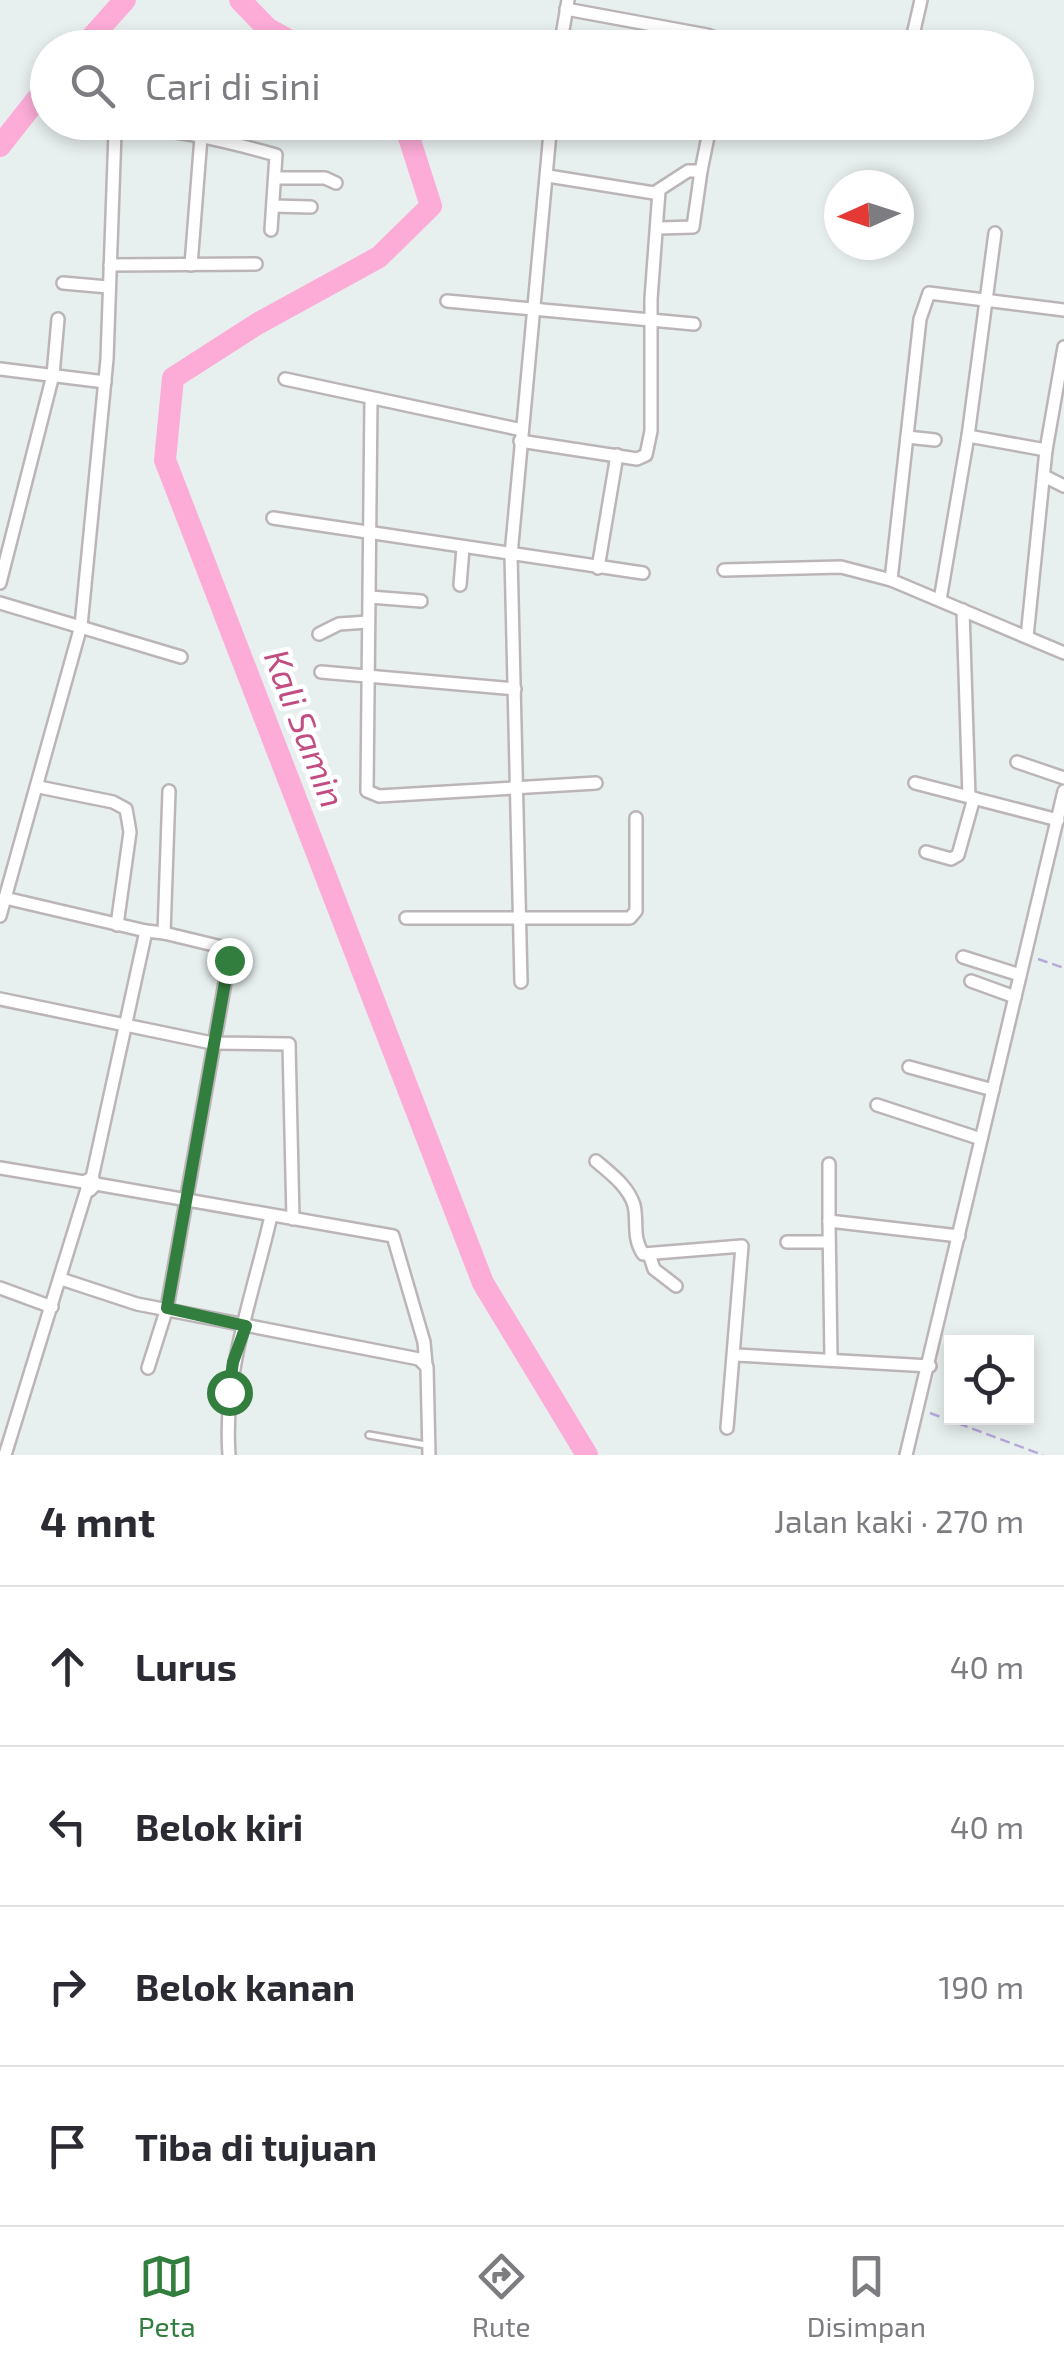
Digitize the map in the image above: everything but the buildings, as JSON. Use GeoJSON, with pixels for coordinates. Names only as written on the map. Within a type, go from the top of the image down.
{"type":"FeatureCollection","features":[{"type":"Feature","properties":{"kind":"street"},"geometry":{"type":"LineString","coordinates":[[914,30],[921,0]]}},
{"type":"Feature","properties":{"kind":"street"},"geometry":{"type":"LineString","coordinates":[[563,30],[567,5],[666,30]]}},
{"type":"Feature","properties":{"kind":"street"},"geometry":{"type":"LineString","coordinates":[[0,916],[39,788],[80,626],[104,382],[114,140]]}},
{"type":"Feature","properties":{"kind":"street"},"geometry":{"type":"LineString","coordinates":[[191,265],[201,140]]}},
{"type":"Feature","properties":{"kind":"street"},"geometry":{"type":"LineString","coordinates":[[214,140],[276,155],[271,230]]}},
{"type":"Feature","properties":{"kind":"street"},"geometry":{"type":"LineString","coordinates":[[521,982],[511,555],[550,140]]}},
{"type":"Feature","properties":{"kind":"street"},"geometry":{"type":"LineString","coordinates":[[659,228],[693,226],[707,140]]}},
{"type":"Feature","properties":{"kind":"street"},"geometry":{"type":"LineString","coordinates":[[548,176],[647,193],[659,191],[688,171],[701,171]]}},
{"type":"Feature","properties":{"kind":"street"},"geometry":{"type":"LineString","coordinates":[[276,178],[325,178],[336,183]]}},
{"type":"Feature","properties":{"kind":"street"},"geometry":{"type":"LineString","coordinates":[[285,379],[521,435],[642,458],[650,440],[650,322],[659,191]]}},
{"type":"Feature","properties":{"kind":"street"},"geometry":{"type":"LineString","coordinates":[[273,206],[311,206]]}},
{"type":"Feature","properties":{"kind":"street"},"geometry":{"type":"LineString","coordinates":[[940,600],[968,436],[995,233]]}},
{"type":"Feature","properties":{"kind":"street"},"geometry":{"type":"LineString","coordinates":[[110,265],[256,264]]}},
{"type":"Feature","properties":{"kind":"street"},"geometry":{"type":"LineString","coordinates":[[63,284],[108,287]]}},
{"type":"Feature","properties":{"kind":"street"},"geometry":{"type":"LineString","coordinates":[[891,580],[920,319],[929,293],[1064,310]]}},
{"type":"Feature","properties":{"kind":"street"},"geometry":{"type":"LineString","coordinates":[[447,301],[694,324]]}},
{"type":"Feature","properties":{"kind":"street"},"geometry":{"type":"LineString","coordinates":[[0,583],[5,531],[53,375],[58,319]]}},
{"type":"Feature","properties":{"kind":"street"},"geometry":{"type":"LineString","coordinates":[[1027,637],[1046,450],[1064,346]]}},
{"type":"Feature","properties":{"kind":"street"},"geometry":{"type":"LineString","coordinates":[[0,369],[104,382]]}},
{"type":"Feature","properties":{"kind":"street"},"geometry":{"type":"LineString","coordinates":[[371,398],[372,535],[366,675],[366,787],[370,794],[596,783]]}},
{"type":"Feature","properties":{"kind":"street"},"geometry":{"type":"LineString","coordinates":[[968,436],[1046,450]]}},
{"type":"Feature","properties":{"kind":"street"},"geometry":{"type":"LineString","coordinates":[[907,437],[936,440]]}},
{"type":"Feature","properties":{"kind":"street"},"geometry":{"type":"LineString","coordinates":[[598,568],[617,455]]}},
{"type":"Feature","properties":{"kind":"street"},"geometry":{"type":"LineString","coordinates":[[1046,477],[1064,486]]}},
{"type":"Feature","properties":{"kind":"street"},"geometry":{"type":"LineString","coordinates":[[273,518],[643,572]]}},
{"type":"Feature","properties":{"kind":"street"},"geometry":{"type":"LineString","coordinates":[[460,585],[463,548]]}},
{"type":"Feature","properties":{"kind":"street"},"geometry":{"type":"LineString","coordinates":[[724,570],[841,566],[891,580],[1064,653]]}},
{"type":"Feature","properties":{"kind":"street"},"geometry":{"type":"LineString","coordinates":[[370,597],[421,602]]}},
{"type":"Feature","properties":{"kind":"street"},"geometry":{"type":"LineString","coordinates":[[0,604],[181,657]]}},
{"type":"Feature","properties":{"kind":"street"},"geometry":{"type":"LineString","coordinates":[[926,852],[951,859],[958,855],[972,797],[962,610]]}},
{"type":"Feature","properties":{"kind":"street"},"geometry":{"type":"LineString","coordinates":[[319,634],[332,632],[339,624],[368,622]]}},
{"type":"Feature","properties":{"kind":"street"},"geometry":{"type":"LineString","coordinates":[[322,672],[516,690]]}},
{"type":"Feature","properties":{"kind":"street"},"geometry":{"type":"LineString","coordinates":[[1017,762],[1064,778]]}},
{"type":"Feature","properties":{"kind":"street"},"geometry":{"type":"LineString","coordinates":[[915,783],[1058,820]]}},
{"type":"Feature","properties":{"kind":"street"},"geometry":{"type":"LineString","coordinates":[[39,788],[113,802],[126,809],[130,832],[117,924]]}},
{"type":"Feature","properties":{"kind":"street"},"geometry":{"type":"LineString","coordinates":[[164,932],[168,791]]}},
{"type":"Feature","properties":{"kind":"street"},"geometry":{"type":"LineString","coordinates":[[906,1455],[1064,791]]}},
{"type":"Feature","properties":{"kind":"street"},"geometry":{"type":"LineString","coordinates":[[406,918],[634,914],[636,818]]}},
{"type":"Feature","properties":{"kind":"street"},"geometry":{"type":"LineString","coordinates":[[5,898],[213,943],[227,952],[167,1308],[148,1368]]}},
{"type":"Feature","properties":{"kind":"street"},"geometry":{"type":"LineString","coordinates":[[4,1455],[90,1183],[146,930]]}},
{"type":"Feature","properties":{"kind":"street"},"geometry":{"type":"LineString","coordinates":[[963,958],[1020,975]]}},
{"type":"Feature","properties":{"kind":"street"},"geometry":{"type":"LineString","coordinates":[[971,981],[1015,997]]}},
{"type":"Feature","properties":{"kind":"street"},"geometry":{"type":"LineString","coordinates":[[0,999],[212,1043],[290,1046],[293,1220]]}},
{"type":"Feature","properties":{"kind":"street"},"geometry":{"type":"LineString","coordinates":[[909,1067],[993,1090]]}},
{"type":"Feature","properties":{"kind":"street"},"geometry":{"type":"LineString","coordinates":[[877,1105],[981,1139]]}},
{"type":"Feature","properties":{"kind":"street"},"geometry":{"type":"LineString","coordinates":[[596,1160],[622,1184],[634,1206],[635,1240],[643,1254],[742,1246],[727,1428]]}},
{"type":"Feature","properties":{"kind":"street"},"geometry":{"type":"LineString","coordinates":[[829,1164],[831,1360]]}},
{"type":"Feature","properties":{"kind":"street"},"geometry":{"type":"LineString","coordinates":[[0,1168],[393,1236],[424,1342],[427,1450]]}},
{"type":"Feature","properties":{"kind":"street"},"geometry":{"type":"LineString","coordinates":[[229,1455],[230,1376],[246,1326],[270,1216]]}},
{"type":"Feature","properties":{"kind":"street"},"geometry":{"type":"LineString","coordinates":[[828,1221],[959,1236]]}},
{"type":"Feature","properties":{"kind":"street"},"geometry":{"type":"LineString","coordinates":[[787,1242],[828,1242]]}},
{"type":"Feature","properties":{"kind":"street"},"geometry":{"type":"LineString","coordinates":[[650,1256],[654,1269],[676,1286]]}},
{"type":"Feature","properties":{"kind":"street"},"geometry":{"type":"LineString","coordinates":[[61,1279],[137,1304],[414,1357],[426,1365]]}},
{"type":"Feature","properties":{"kind":"street"},"geometry":{"type":"LineString","coordinates":[[0,1288],[52,1307]]}},
{"type":"Feature","properties":{"kind":"street"},"geometry":{"type":"LineString","coordinates":[[736,1355],[930,1366]]}},
{"type":"Feature","properties":{"kind":"lane"},"geometry":{"type":"LineString","coordinates":[[369,1435],[427,1450]]}},
{"type":"Feature","properties":{"kind":"path"},"geometry":{"type":"LineString","coordinates":[[1027,956],[1064,968]]}},
{"type":"Feature","properties":{"kind":"path"},"geometry":{"type":"LineString","coordinates":[[919,1409],[1042,1455]]}},
{"type":"Feature","properties":{"kind":"waterway"},"geometry":{"type":"LineString","coordinates":[[98,30],[125,0]]}},
{"type":"Feature","properties":{"kind":"waterway","name":"Kali Samin"},"geometry":{"type":"LineString","coordinates":[[240,0],[271,30]]}},
{"type":"Feature","properties":{"kind":"waterway"},"geometry":{"type":"LineString","coordinates":[[0,146],[30,108]]}},
{"type":"Feature","properties":{"kind":"waterway","name":"Kali Samin"},"geometry":{"type":"LineString","coordinates":[[410,140],[431,206],[379,257],[257,324],[173,378],[165,460],[483,1283],[587,1455]]}},
{"type":"Feature","properties":{"kind":"route"},"geometry":{"type":"LineString","coordinates":[[229,960],[167,1308],[246,1326],[233,1362],[229,1392]]}}]}
